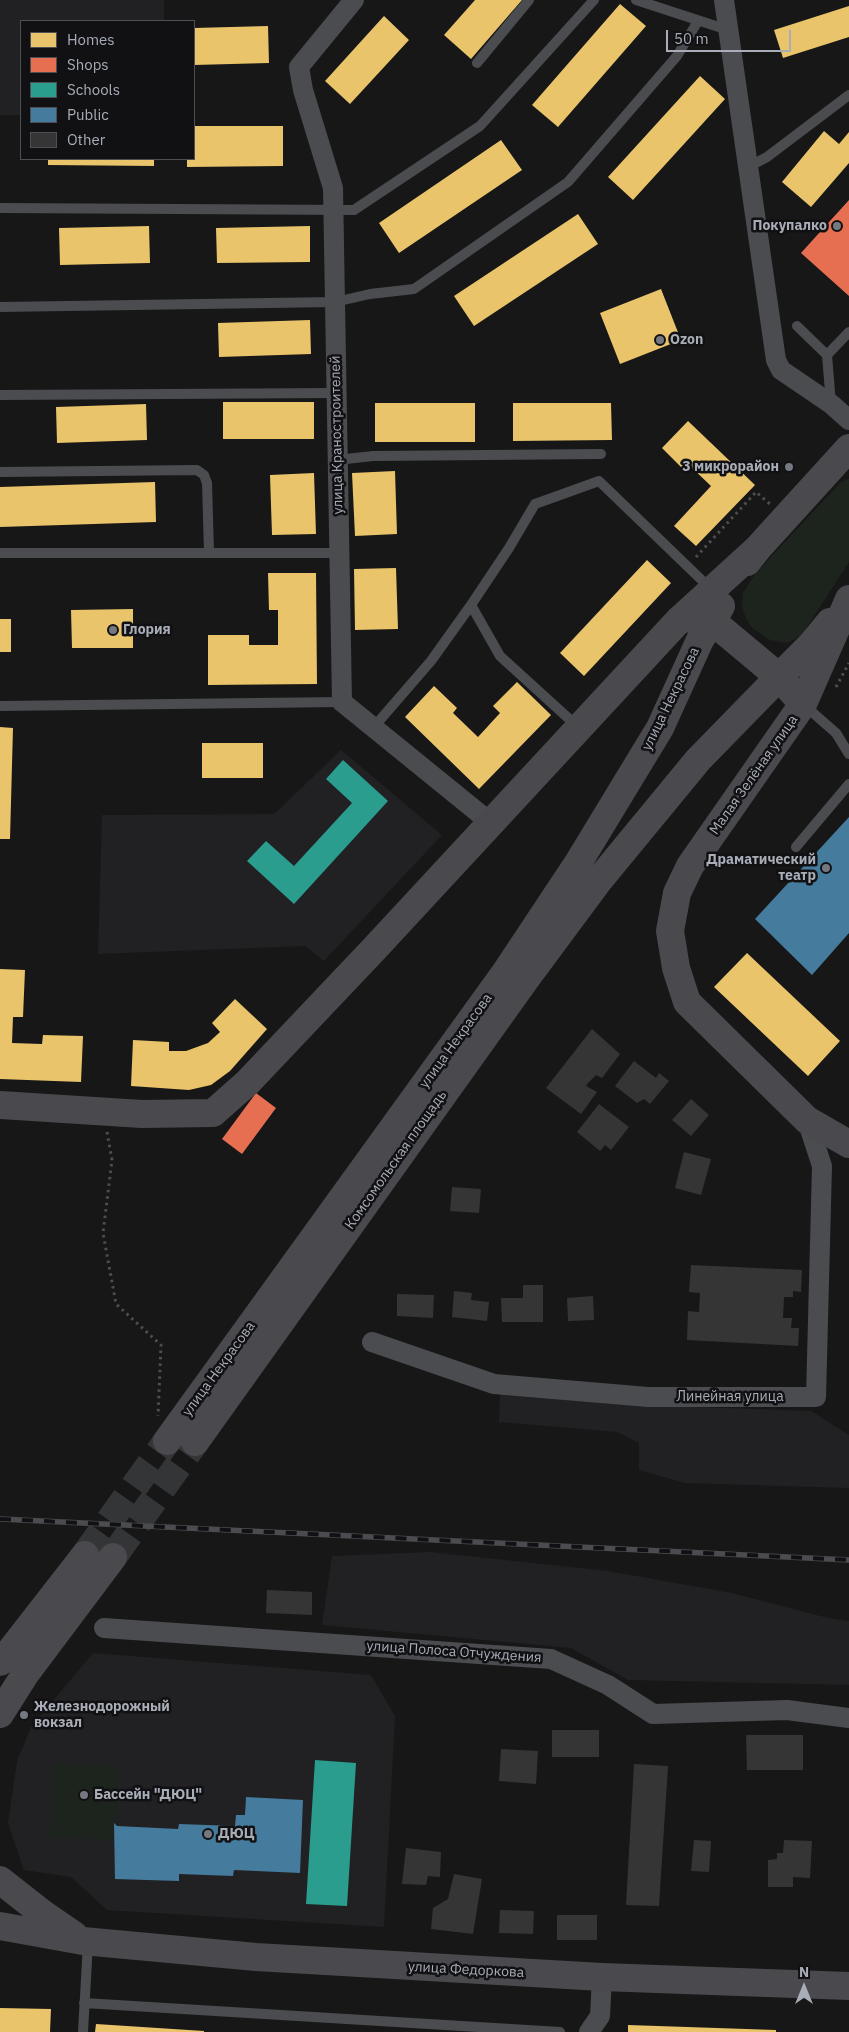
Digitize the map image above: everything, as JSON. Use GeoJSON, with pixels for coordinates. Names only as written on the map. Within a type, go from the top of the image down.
{"type":"FeatureCollection","features":[{"type":"Feature","properties":{"kind":"street","name":"улица Краностроителей"},"geometry":{"type":"LineString","coordinates":[[342,702],[333,188],[303,90],[299,67],[354,0]]}},
{"type":"Feature","properties":{"kind":"street"},"geometry":{"type":"LineString","coordinates":[[724,0],[776,360],[781,370],[831,404],[849,420]]}},
{"type":"Feature","properties":{"kind":"street","name":"улица Некрасова"},"geometry":{"type":"LineString","coordinates":[[163,1431],[505,973],[578,863],[660,728],[700,640],[742,570],[758,548],[838,466],[849,448]]}},
{"type":"Feature","properties":{"kind":"street"},"geometry":{"type":"LineString","coordinates":[[0,1105],[172,1115],[213,1113],[248,1082],[679,620],[758,548]]}},
{"type":"Feature","properties":{"kind":"street"},"geometry":{"type":"LineString","coordinates":[[779,677],[811,644],[849,599]]}},
{"type":"Feature","properties":{"kind":"street","name":"Малая Зелёная улица"},"geometry":{"type":"LineString","coordinates":[[849,599],[803,704],[690,866],[677,893],[670,931],[676,968],[688,1002],[806,1120],[849,1144]]}},
{"type":"Feature","properties":{"kind":"street"},"geometry":{"type":"LineString","coordinates":[[679,620],[694,617],[712,621],[779,677],[803,704]]}},
{"type":"Feature","properties":{"kind":"street","name":"Комсомольская площадь"},"geometry":{"type":"LineString","coordinates":[[195,1442],[524,980],[600,879],[698,760],[779,677]]}},
{"type":"Feature","properties":{"kind":"street"},"geometry":{"type":"LineString","coordinates":[[342,702],[491,823]]}},
{"type":"Feature","properties":{"kind":"street","name":"Линейная улица"},"geometry":{"type":"LineString","coordinates":[[372,1342],[494,1384],[648,1397],[816,1397],[822,1166],[806,1120]]}},
{"type":"Feature","properties":{"kind":"street"},"geometry":{"type":"LineString","coordinates":[[3,1660],[86,1555]]}},
{"type":"Feature","properties":{"kind":"street"},"geometry":{"type":"LineString","coordinates":[[0,1714],[26,1673],[113,1557]]}},
{"type":"Feature","properties":{"kind":"street","name":"улица Полоса Отчуждения"},"geometry":{"type":"LineString","coordinates":[[104,1628],[551,1659],[608,1685],[653,1714],[787,1710],[849,1718]]}},
{"type":"Feature","properties":{"kind":"street"},"geometry":{"type":"LineString","coordinates":[[0,1880],[42,1913],[86,1942]]}},
{"type":"Feature","properties":{"kind":"street","name":"улица Федоркова"},"geometry":{"type":"LineString","coordinates":[[0,1926],[86,1942],[256,1957],[602,1977],[849,1986]]}},
{"type":"Feature","properties":{"kind":"street"},"geometry":{"type":"LineString","coordinates":[[589,2032],[600,2016],[602,1977]]}},
{"type":"Feature","properties":{"kind":"lane"},"geometry":{"type":"LineString","coordinates":[[477,63],[529,0]]}},
{"type":"Feature","properties":{"kind":"lane"},"geometry":{"type":"LineString","coordinates":[[0,208],[354,210],[480,126],[594,0]]}},
{"type":"Feature","properties":{"kind":"lane"},"geometry":{"type":"LineString","coordinates":[[636,0],[698,22],[728,30]]}},
{"type":"Feature","properties":{"kind":"lane"},"geometry":{"type":"LineString","coordinates":[[0,308],[335,302],[370,294],[414,289],[568,182],[677,56],[698,22]]}},
{"type":"Feature","properties":{"kind":"lane"},"geometry":{"type":"LineString","coordinates":[[748,167],[767,157],[849,95]]}},
{"type":"Feature","properties":{"kind":"lane"},"geometry":{"type":"LineString","coordinates":[[797,326],[827,354],[831,404]]}},
{"type":"Feature","properties":{"kind":"lane"},"geometry":{"type":"LineString","coordinates":[[827,354],[849,332]]}},
{"type":"Feature","properties":{"kind":"lane"},"geometry":{"type":"LineString","coordinates":[[0,395],[336,393]]}},
{"type":"Feature","properties":{"kind":"lane"},"geometry":{"type":"LineString","coordinates":[[337,460],[373,456],[601,454]]}},
{"type":"Feature","properties":{"kind":"lane"},"geometry":{"type":"LineString","coordinates":[[0,472],[197,470],[204,475],[207,483],[209,552]]}},
{"type":"Feature","properties":{"kind":"lane"},"geometry":{"type":"LineString","coordinates":[[373,728],[431,661],[509,548],[535,504],[599,481],[712,590]]}},
{"type":"Feature","properties":{"kind":"lane"},"geometry":{"type":"LineString","coordinates":[[0,553],[338,553]]}},
{"type":"Feature","properties":{"kind":"lane"},"geometry":{"type":"LineString","coordinates":[[471,604],[500,656],[579,728]]}},
{"type":"Feature","properties":{"kind":"lane"},"geometry":{"type":"LineString","coordinates":[[0,706],[342,702]]}},
{"type":"Feature","properties":{"kind":"lane"},"geometry":{"type":"LineString","coordinates":[[803,704],[836,733],[849,754]]}},
{"type":"Feature","properties":{"kind":"lane"},"geometry":{"type":"LineString","coordinates":[[796,847],[849,784]]}},
{"type":"Feature","properties":{"kind":"lane"},"geometry":{"type":"LineString","coordinates":[[82,2032],[86,1942]]}},
{"type":"Feature","properties":{"kind":"lane"},"geometry":{"type":"LineString","coordinates":[[84,2003],[560,2032]]}},
{"type":"Feature","properties":{"kind":"path"},"geometry":{"type":"LineString","coordinates":[[688,566],[756,492],[770,504]]}},
{"type":"Feature","properties":{"kind":"path"},"geometry":{"type":"LineString","coordinates":[[103,1112],[112,1160],[103,1233],[116,1304],[161,1344],[163,1431]]}},
{"type":"Feature","properties":{"kind":"shaded area"},"geometry":{"type":"Polygon","coordinates":[[[0,0],[164,0],[164,20],[20,20],[20,115],[0,115],[0,0]]]}},
{"type":"Feature","properties":{"kind":"shaded area"},"geometry":{"type":"Polygon","coordinates":[[[849,479],[849,562],[801,636],[787,643],[770,640],[752,628],[746,618],[742,607],[743,593],[755,574],[840,483],[849,479]]]}},
{"type":"Feature","properties":{"kind":"shaded area"},"geometry":{"type":"Polygon","coordinates":[[[341,750],[442,835],[324,961],[305,946],[98,954],[102,815],[274,814],[341,750]]]}},
{"type":"Feature","properties":{"kind":"shaded area"},"geometry":{"type":"Polygon","coordinates":[[[500,1393],[609,1404],[811,1411],[849,1435],[849,1488],[685,1483],[639,1470],[639,1443],[617,1432],[499,1422],[500,1393]]]}},
{"type":"Feature","properties":{"kind":"shaded area"},"geometry":{"type":"Polygon","coordinates":[[[430,1552],[608,1571],[732,1593],[828,1618],[849,1621],[849,1685],[628,1680],[571,1648],[322,1625],[332,1556],[430,1552]]]}},
{"type":"Feature","properties":{"kind":"shaded area"},"geometry":{"type":"Polygon","coordinates":[[[93,1653],[371,1675],[395,1716],[384,1927],[107,1910],[71,1877],[24,1870],[8,1823],[17,1761],[31,1727],[93,1653]]]}},
{"type":"Feature","properties":{"kind":"shaded area","name":"Бассейн \"ДЮЦ\""},"geometry":{"type":"Polygon","coordinates":[[[55,1764],[119,1767],[113,1840],[49,1837],[55,1764]]]}},
{"type":"Feature","properties":{"kind":"building: Homes"},"geometry":{"type":"Polygon","coordinates":[[[475,0],[522,0],[471,59],[444,35],[475,0]]]}},
{"type":"Feature","properties":{"kind":"building: Homes"},"geometry":{"type":"Polygon","coordinates":[[[620,4],[646,26],[558,127],[532,105],[620,4]]]}},
{"type":"Feature","properties":{"kind":"building: Homes"},"geometry":{"type":"Polygon","coordinates":[[[849,6],[849,37],[783,58],[774,30],[849,6]]]}},
{"type":"Feature","properties":{"kind":"building: Homes"},"geometry":{"type":"Polygon","coordinates":[[[384,16],[409,40],[350,104],[325,81],[384,16]]]}},
{"type":"Feature","properties":{"kind":"building: Homes"},"geometry":{"type":"Polygon","coordinates":[[[268,26],[269,63],[195,65],[195,28],[268,26]]]}},
{"type":"Feature","properties":{"kind":"building: Homes"},"geometry":{"type":"Polygon","coordinates":[[[700,76],[725,99],[633,200],[608,177],[700,76]]]}},
{"type":"Feature","properties":{"kind":"building: Homes"},"geometry":{"type":"Polygon","coordinates":[[[195,126],[283,126],[283,166],[187,167],[187,160],[195,160],[195,126]]]}},
{"type":"Feature","properties":{"kind":"building: Homes"},"geometry":{"type":"Polygon","coordinates":[[[824,131],[839,144],[849,132],[849,163],[811,207],[782,182],[824,131]]]}},
{"type":"Feature","properties":{"kind":"building: Homes"},"geometry":{"type":"Polygon","coordinates":[[[501,140],[522,170],[399,253],[379,223],[501,140]]]}},
{"type":"Feature","properties":{"kind":"building: Homes"},"geometry":{"type":"Polygon","coordinates":[[[48,160],[154,160],[154,166],[48,165],[48,160]]]}},
{"type":"Feature","properties":{"kind":"building: Homes"},"geometry":{"type":"Polygon","coordinates":[[[578,214],[598,244],[474,326],[454,296],[578,214]]]}},
{"type":"Feature","properties":{"kind":"building: Homes"},"geometry":{"type":"Polygon","coordinates":[[[149,226],[150,263],[60,265],[59,228],[149,226]]]}},
{"type":"Feature","properties":{"kind":"building: Homes"},"geometry":{"type":"Polygon","coordinates":[[[310,226],[310,262],[217,263],[216,228],[310,226]]]}},
{"type":"Feature","properties":{"kind":"building: Homes"},"geometry":{"type":"Polygon","coordinates":[[[661,289],[681,340],[620,364],[600,313],[661,289]]]}},
{"type":"Feature","properties":{"kind":"building: Homes"},"geometry":{"type":"Polygon","coordinates":[[[310,320],[311,354],[219,357],[218,323],[310,320]]]}},
{"type":"Feature","properties":{"kind":"building: Homes"},"geometry":{"type":"Polygon","coordinates":[[[223,402],[314,402],[314,439],[223,439],[223,402]]]}},
{"type":"Feature","properties":{"kind":"building: Homes"},"geometry":{"type":"Polygon","coordinates":[[[375,403],[475,403],[475,442],[375,442],[375,403]]]}},
{"type":"Feature","properties":{"kind":"building: Homes"},"geometry":{"type":"Polygon","coordinates":[[[513,403],[611,403],[612,440],[513,441],[513,403]]]}},
{"type":"Feature","properties":{"kind":"building: Homes"},"geometry":{"type":"Polygon","coordinates":[[[146,404],[147,440],[57,443],[56,407],[146,404]]]}},
{"type":"Feature","properties":{"kind":"building: Homes"},"geometry":{"type":"Polygon","coordinates":[[[688,421],[755,485],[696,546],[674,526],[711,486],[689,465],[684,470],[662,448],[688,421]]]}},
{"type":"Feature","properties":{"kind":"building: Homes"},"geometry":{"type":"Polygon","coordinates":[[[395,471],[397,534],[355,536],[352,473],[395,471]]]}},
{"type":"Feature","properties":{"kind":"building: Homes"},"geometry":{"type":"Polygon","coordinates":[[[314,473],[316,534],[272,535],[270,475],[314,473]]]}},
{"type":"Feature","properties":{"kind":"building: Homes"},"geometry":{"type":"Polygon","coordinates":[[[155,482],[156,522],[0,527],[0,487],[155,482]]]}},
{"type":"Feature","properties":{"kind":"building: Homes"},"geometry":{"type":"Polygon","coordinates":[[[647,560],[671,583],[584,676],[560,653],[647,560]]]}},
{"type":"Feature","properties":{"kind":"building: Homes"},"geometry":{"type":"Polygon","coordinates":[[[396,568],[398,629],[355,630],[354,569],[396,568]]]}},
{"type":"Feature","properties":{"kind":"building: Homes"},"geometry":{"type":"Polygon","coordinates":[[[268,573],[316,573],[317,684],[208,685],[208,635],[249,635],[249,645],[278,645],[278,610],[269,610],[268,573]]]}},
{"type":"Feature","properties":{"kind":"building: Homes"},"geometry":{"type":"Polygon","coordinates":[[[133,609],[133,648],[72,648],[71,610],[133,609]]]}},
{"type":"Feature","properties":{"kind":"building: Homes"},"geometry":{"type":"Polygon","coordinates":[[[0,619],[11,619],[11,652],[0,652],[0,619]]]}},
{"type":"Feature","properties":{"kind":"building: Homes"},"geometry":{"type":"Polygon","coordinates":[[[517,682],[551,715],[479,789],[405,717],[434,686],[457,708],[453,713],[478,737],[500,713],[493,706],[517,682]]]}},
{"type":"Feature","properties":{"kind":"building: Homes"},"geometry":{"type":"Polygon","coordinates":[[[0,727],[13,728],[10,839],[0,839],[0,727]]]}},
{"type":"Feature","properties":{"kind":"building: Homes"},"geometry":{"type":"Polygon","coordinates":[[[202,743],[263,743],[263,778],[202,778],[202,743]]]}},
{"type":"Feature","properties":{"kind":"building: Homes"},"geometry":{"type":"Polygon","coordinates":[[[747,953],[840,1041],[808,1076],[714,987],[747,953]]]}},
{"type":"Feature","properties":{"kind":"building: Homes"},"geometry":{"type":"Polygon","coordinates":[[[0,969],[25,970],[23,1017],[13,1017],[12,1043],[42,1044],[43,1035],[83,1036],[81,1082],[0,1079],[0,969]]]}},
{"type":"Feature","properties":{"kind":"building: Homes"},"geometry":{"type":"Polygon","coordinates":[[[235,999],[267,1029],[230,1071],[211,1085],[189,1090],[131,1086],[133,1040],[169,1042],[169,1051],[186,1051],[208,1043],[220,1032],[212,1023],[235,999]]]}},
{"type":"Feature","properties":{"kind":"building: Homes"},"geometry":{"type":"Polygon","coordinates":[[[0,2008],[51,2009],[50,2032],[0,2032],[0,2008]]]}},
{"type":"Feature","properties":{"kind":"building: Homes"},"geometry":{"type":"Polygon","coordinates":[[[96,2024],[204,2031],[204,2032],[95,2032],[96,2024]]]}},
{"type":"Feature","properties":{"kind":"building: Homes"},"geometry":{"type":"Polygon","coordinates":[[[628,2025],[776,2030],[776,2032],[628,2032],[628,2025]]]}},
{"type":"Feature","properties":{"kind":"building: Shops","name":"Покупалко"},"geometry":{"type":"Polygon","coordinates":[[[849,200],[849,296],[801,253],[849,200]]]}},
{"type":"Feature","properties":{"kind":"building: Shops"},"geometry":{"type":"Polygon","coordinates":[[[256,1093],[276,1108],[242,1154],[222,1139],[256,1093]]]}},
{"type":"Feature","properties":{"kind":"building: Schools"},"geometry":{"type":"Polygon","coordinates":[[[343,760],[388,801],[294,904],[247,861],[266,841],[294,866],[352,803],[326,779],[343,760]]]}},
{"type":"Feature","properties":{"kind":"building: Schools"},"geometry":{"type":"Polygon","coordinates":[[[315,1760],[356,1763],[347,1906],[306,1904],[315,1760]]]}},
{"type":"Feature","properties":{"kind":"building: Public","name":"Драматический театр"},"geometry":{"type":"Polygon","coordinates":[[[849,817],[849,933],[812,975],[755,919],[849,817]]]}},
{"type":"Feature","properties":{"kind":"building: Public","name":"ДЮЦ"},"geometry":{"type":"Polygon","coordinates":[[[246,1797],[303,1800],[300,1873],[234,1870],[233,1876],[179,1874],[179,1881],[115,1879],[114,1823],[117,1826],[178,1829],[179,1824],[235,1826],[236,1815],[245,1815],[246,1797]]]}},
{"type":"Feature","properties":{"kind":"building: Other"},"geometry":{"type":"Polygon","coordinates":[[[592,1029],[620,1054],[602,1078],[596,1075],[586,1086],[597,1092],[581,1114],[546,1088],[592,1029]]]}},
{"type":"Feature","properties":{"kind":"building: Other"},"geometry":{"type":"Polygon","coordinates":[[[634,1061],[656,1078],[659,1073],[669,1081],[650,1104],[644,1099],[637,1103],[615,1086],[634,1061]]]}},
{"type":"Feature","properties":{"kind":"building: Other"},"geometry":{"type":"Polygon","coordinates":[[[691,1099],[709,1115],[691,1136],[672,1120],[691,1099]]]}},
{"type":"Feature","properties":{"kind":"building: Other"},"geometry":{"type":"Polygon","coordinates":[[[599,1104],[629,1127],[611,1150],[605,1145],[600,1151],[577,1132],[599,1104]]]}},
{"type":"Feature","properties":{"kind":"building: Other"},"geometry":{"type":"Polygon","coordinates":[[[684,1152],[711,1159],[701,1195],[675,1188],[684,1152]]]}},
{"type":"Feature","properties":{"kind":"building: Other"},"geometry":{"type":"Polygon","coordinates":[[[452,1187],[481,1189],[479,1213],[450,1211],[452,1187]]]}},
{"type":"Feature","properties":{"kind":"building: Other"},"geometry":{"type":"Polygon","coordinates":[[[691,1265],[802,1270],[801,1292],[793,1291],[793,1297],[784,1297],[783,1318],[792,1318],[791,1328],[799,1328],[798,1346],[687,1340],[688,1311],[699,1312],[700,1293],[689,1292],[691,1265]]]}},
{"type":"Feature","properties":{"kind":"building: Other"},"geometry":{"type":"Polygon","coordinates":[[[523,1285],[543,1285],[543,1322],[502,1322],[501,1298],[523,1298],[523,1285]]]}},
{"type":"Feature","properties":{"kind":"building: Other"},"geometry":{"type":"Polygon","coordinates":[[[454,1291],[472,1293],[471,1300],[489,1302],[487,1321],[452,1317],[454,1291]]]}},
{"type":"Feature","properties":{"kind":"building: Other"},"geometry":{"type":"Polygon","coordinates":[[[397,1294],[434,1295],[433,1318],[397,1316],[397,1294]]]}},
{"type":"Feature","properties":{"kind":"building: Other"},"geometry":{"type":"Polygon","coordinates":[[[593,1296],[594,1320],[568,1321],[567,1298],[593,1296]]]}},
{"type":"Feature","properties":{"kind":"building: Other"},"geometry":{"type":"Polygon","coordinates":[[[267,1590],[312,1592],[312,1615],[266,1613],[267,1590]]]}},
{"type":"Feature","properties":{"kind":"building: Other"},"geometry":{"type":"Polygon","coordinates":[[[552,1730],[599,1730],[599,1757],[552,1757],[552,1730]]]}},
{"type":"Feature","properties":{"kind":"building: Other"},"geometry":{"type":"Polygon","coordinates":[[[746,1735],[803,1735],[803,1770],[747,1770],[746,1735]]]}},
{"type":"Feature","properties":{"kind":"building: Other"},"geometry":{"type":"Polygon","coordinates":[[[501,1749],[538,1751],[536,1784],[499,1781],[501,1749]]]}},
{"type":"Feature","properties":{"kind":"building: Other"},"geometry":{"type":"Polygon","coordinates":[[[634,1764],[668,1766],[659,1906],[626,1905],[634,1764]]]}},
{"type":"Feature","properties":{"kind":"building: Other"},"geometry":{"type":"Polygon","coordinates":[[[694,1840],[711,1841],[709,1872],[691,1871],[694,1840]]]}},
{"type":"Feature","properties":{"kind":"building: Other"},"geometry":{"type":"Polygon","coordinates":[[[784,1840],[812,1841],[810,1878],[793,1877],[793,1887],[768,1887],[768,1860],[777,1859],[777,1853],[783,1853],[784,1840]]]}},
{"type":"Feature","properties":{"kind":"building: Other"},"geometry":{"type":"Polygon","coordinates":[[[406,1848],[441,1852],[440,1877],[428,1876],[426,1885],[402,1884],[406,1848]]]}},
{"type":"Feature","properties":{"kind":"building: Other"},"geometry":{"type":"Polygon","coordinates":[[[454,1874],[482,1879],[473,1934],[431,1929],[433,1908],[448,1899],[454,1874]]]}},
{"type":"Feature","properties":{"kind":"building: Other"},"geometry":{"type":"Polygon","coordinates":[[[500,1910],[534,1911],[533,1934],[499,1933],[500,1910]]]}},
{"type":"Feature","properties":{"kind":"building: Other"},"geometry":{"type":"Polygon","coordinates":[[[557,1915],[597,1915],[597,1940],[557,1940],[557,1915]]]}},
{"type":"Feature","properties":{"kind":"tunnel"},"geometry":{"type":"LineString","coordinates":[[85,1555],[167,1441]]}},
{"type":"Feature","properties":{"kind":"tunnel"},"geometry":{"type":"LineString","coordinates":[[113,1557],[195,1442]]}},
{"type":"Feature","properties":{"kind":"railway"},"geometry":{"type":"LineString","coordinates":[[0,1519],[849,1560]]}},
{"type":"Feature","properties":{"kind":"place","name":"Покупалко"},"geometry":{"type":"Point","coordinates":[837,226]}},
{"type":"Feature","properties":{"kind":"place","name":"Ozon"},"geometry":{"type":"Point","coordinates":[660,340]}},
{"type":"Feature","properties":{"kind":"place","name":"3 микрорайон"},"geometry":{"type":"Point","coordinates":[789,467]}},
{"type":"Feature","properties":{"kind":"place","name":"Глория"},"geometry":{"type":"Point","coordinates":[113,630]}},
{"type":"Feature","properties":{"kind":"place","name":"Драматический театр"},"geometry":{"type":"Point","coordinates":[826,868]}},
{"type":"Feature","properties":{"kind":"place","name":"Железнодорожный вокзал"},"geometry":{"type":"Point","coordinates":[24,1715]}},
{"type":"Feature","properties":{"kind":"place","name":"Бассейн \"ДЮЦ\""},"geometry":{"type":"Point","coordinates":[84,1795]}},
{"type":"Feature","properties":{"kind":"place","name":"ДЮЦ"},"geometry":{"type":"Point","coordinates":[208,1834]}}]}
